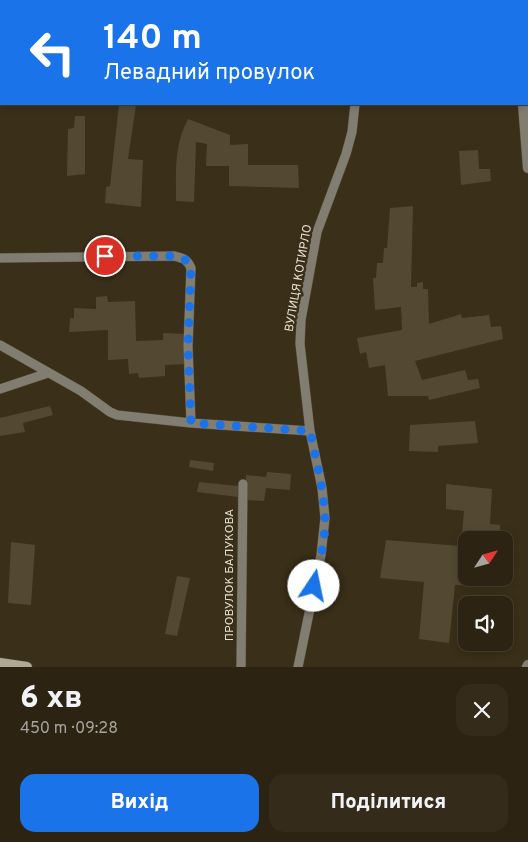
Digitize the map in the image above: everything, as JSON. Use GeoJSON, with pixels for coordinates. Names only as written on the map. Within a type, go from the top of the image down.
{"type":"FeatureCollection","features":[{"type":"Feature","properties":{"kind":"main road"},"geometry":{"type":"LineString","coordinates":[[0,663],[27,667]]}},
{"type":"Feature","properties":{"kind":"street","name":"ВУЛИЦЯ КОТИРЛО"},"geometry":{"type":"LineString","coordinates":[[298,667],[321,555],[325,518],[322,488],[310,431],[300,344],[301,320],[317,232],[346,154],[352,132],[354,105]]}},
{"type":"Feature","properties":{"kind":"street"},"geometry":{"type":"LineString","coordinates":[[523,105],[528,168]]}},
{"type":"Feature","properties":{"kind":"street"},"geometry":{"type":"LineString","coordinates":[[0,258],[174,256],[188,261],[191,268],[188,346],[191,423]]}},
{"type":"Feature","properties":{"kind":"street"},"geometry":{"type":"LineString","coordinates":[[0,345],[117,415],[191,423],[310,431]]}},
{"type":"Feature","properties":{"kind":"street"},"geometry":{"type":"LineString","coordinates":[[0,389],[48,373]]}},
{"type":"Feature","properties":{"kind":"street","name":"ПРОВУЛОК БАЛУКОВА"},"geometry":{"type":"LineString","coordinates":[[241,667],[243,484]]}},
{"type":"Feature","properties":{"kind":"shaded area"},"geometry":{"type":"Polygon","coordinates":[[[119,105],[136,105],[128,159],[143,160],[141,207],[105,203],[106,187],[110,186],[119,105]]]}},
{"type":"Feature","properties":{"kind":"shaded area"},"geometry":{"type":"Polygon","coordinates":[[[75,116],[85,116],[85,174],[67,176],[68,129],[74,128],[75,116]]]}},
{"type":"Feature","properties":{"kind":"shaded area"},"geometry":{"type":"Polygon","coordinates":[[[188,119],[230,135],[230,145],[248,144],[248,165],[298,165],[299,188],[229,186],[229,166],[206,166],[207,144],[196,142],[194,202],[176,201],[178,149],[183,129],[188,119]]]}},
{"type":"Feature","properties":{"kind":"shaded area"},"geometry":{"type":"Polygon","coordinates":[[[478,150],[479,169],[490,169],[491,181],[461,185],[459,151],[478,150]]]}},
{"type":"Feature","properties":{"kind":"shaded area"},"geometry":{"type":"Polygon","coordinates":[[[413,206],[411,287],[417,287],[417,283],[423,282],[423,289],[428,289],[429,324],[461,314],[462,318],[489,315],[491,327],[501,326],[503,339],[415,361],[422,380],[465,370],[468,380],[478,379],[480,388],[429,400],[428,396],[388,396],[385,365],[369,368],[366,352],[360,354],[357,338],[402,330],[401,307],[375,310],[373,278],[376,278],[377,263],[383,263],[384,248],[387,248],[390,208],[413,206]]]}},
{"type":"Feature","properties":{"kind":"shaded area"},"geometry":{"type":"Polygon","coordinates":[[[107,296],[108,302],[135,301],[136,341],[163,340],[163,333],[185,334],[187,364],[165,365],[165,376],[139,378],[138,373],[129,374],[128,359],[108,360],[108,330],[69,332],[70,318],[74,318],[74,308],[96,309],[96,297],[107,296]]]}},
{"type":"Feature","properties":{"kind":"shaded area"},"geometry":{"type":"Polygon","coordinates":[[[50,406],[53,415],[23,423],[25,432],[0,436],[0,418],[50,406]]]}},
{"type":"Feature","properties":{"kind":"shaded area"},"geometry":{"type":"Polygon","coordinates":[[[475,421],[478,443],[438,446],[438,452],[409,451],[410,425],[475,421]]]}},
{"type":"Feature","properties":{"kind":"shaded area"},"geometry":{"type":"Polygon","coordinates":[[[190,460],[214,463],[213,471],[189,467],[190,460]]]}},
{"type":"Feature","properties":{"kind":"shaded area"},"geometry":{"type":"Polygon","coordinates":[[[267,472],[291,474],[290,490],[266,488],[264,501],[246,500],[246,475],[266,477],[267,472]]]}},
{"type":"Feature","properties":{"kind":"shaded area"},"geometry":{"type":"Polygon","coordinates":[[[199,482],[238,486],[238,497],[197,492],[199,482]]]}},
{"type":"Feature","properties":{"kind":"shaded area"},"geometry":{"type":"Polygon","coordinates":[[[446,484],[492,489],[490,524],[500,525],[500,531],[462,531],[464,511],[446,509],[446,484]]]}},
{"type":"Feature","properties":{"kind":"shaded area"},"geometry":{"type":"Polygon","coordinates":[[[386,540],[458,546],[458,585],[455,585],[449,643],[419,639],[424,582],[380,578],[386,540]]]}},
{"type":"Feature","properties":{"kind":"shaded area"},"geometry":{"type":"Polygon","coordinates":[[[11,542],[35,545],[31,605],[8,603],[11,542]]]}},
{"type":"Feature","properties":{"kind":"shaded area"},"geometry":{"type":"Polygon","coordinates":[[[177,576],[190,578],[177,636],[165,634],[177,576]]]}},
{"type":"Feature","properties":{"kind":"route"},"geometry":{"type":"LineString","coordinates":[[105,256],[174,256],[188,261],[191,268],[188,346],[191,423],[300,432],[310,431],[322,488],[325,518],[321,555],[314,586]]}}]}
